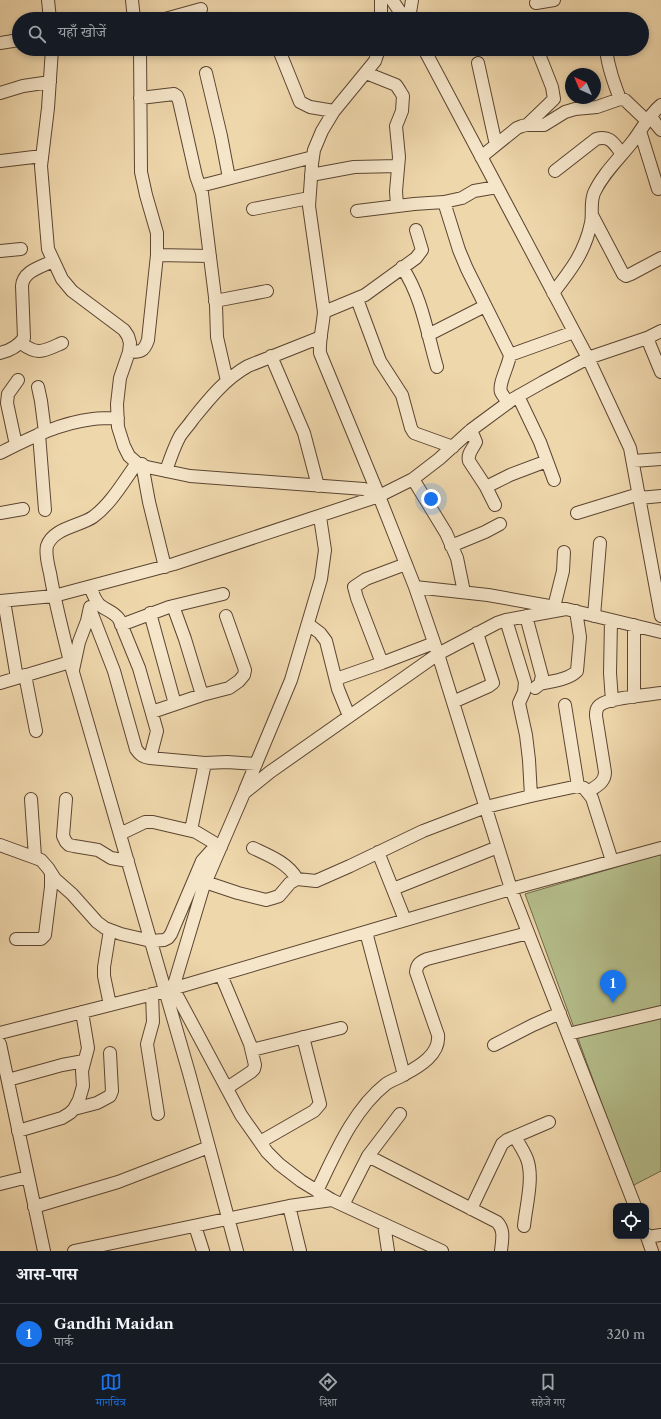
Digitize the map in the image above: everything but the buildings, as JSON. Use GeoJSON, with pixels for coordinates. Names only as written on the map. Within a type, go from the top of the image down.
{"type":"FeatureCollection","features":[{"type":"Feature","properties":{"kind":"street"},"geometry":{"type":"LineString","coordinates":[[48,0],[49,12]]}},
{"type":"Feature","properties":{"kind":"street"},"geometry":{"type":"LineString","coordinates":[[132,0],[133,12]]}},
{"type":"Feature","properties":{"kind":"street"},"geometry":{"type":"LineString","coordinates":[[381,12],[382,0]]}},
{"type":"Feature","properties":{"kind":"street"},"geometry":{"type":"LineString","coordinates":[[392,0],[400,12]]}},
{"type":"Feature","properties":{"kind":"street"},"geometry":{"type":"LineString","coordinates":[[536,3],[554,0]]}},
{"type":"Feature","properties":{"kind":"street"},"geometry":{"type":"LineString","coordinates":[[411,12],[414,1]]}},
{"type":"Feature","properties":{"kind":"street"},"geometry":{"type":"LineString","coordinates":[[190,12],[201,9]]}},
{"type":"Feature","properties":{"kind":"street"},"geometry":{"type":"LineString","coordinates":[[0,43],[12,41]]}},
{"type":"Feature","properties":{"kind":"street"},"geometry":{"type":"LineString","coordinates":[[52,56],[48,108],[41,166],[48,249],[62,279],[72,291],[124,330],[128,336],[130,343],[129,352],[120,378],[117,404],[118,427],[129,456],[139,464],[190,476],[364,489],[379,496]]}},
{"type":"Feature","properties":{"kind":"street"},"geometry":{"type":"LineString","coordinates":[[129,352],[138,352],[146,347],[157,255],[156,227],[141,172],[140,56]]}},
{"type":"Feature","properties":{"kind":"street"},"geometry":{"type":"LineString","coordinates":[[281,56],[300,102],[310,107],[334,111]]}},
{"type":"Feature","properties":{"kind":"street"},"geometry":{"type":"LineString","coordinates":[[377,56],[375,61],[366,73],[334,111],[322,131],[314,150],[309,206],[324,312],[320,353],[415,587],[436,648],[511,890],[634,1203]]}},
{"type":"Feature","properties":{"kind":"street"},"geometry":{"type":"LineString","coordinates":[[428,56],[588,358],[630,448],[661,616]]}},
{"type":"Feature","properties":{"kind":"street"},"geometry":{"type":"LineString","coordinates":[[527,125],[554,99],[552,87],[540,56]]}},
{"type":"Feature","properties":{"kind":"street"},"geometry":{"type":"LineString","coordinates":[[607,56],[620,99]]}},
{"type":"Feature","properties":{"kind":"street"},"geometry":{"type":"LineString","coordinates":[[478,63],[496,145]]}},
{"type":"Feature","properties":{"kind":"street"},"geometry":{"type":"LineString","coordinates":[[206,73],[229,178]]}},
{"type":"Feature","properties":{"kind":"street"},"geometry":{"type":"LineString","coordinates":[[366,73],[396,85],[403,96],[402,111],[396,126],[399,157],[396,191],[397,206]]}},
{"type":"Feature","properties":{"kind":"street"},"geometry":{"type":"LineString","coordinates":[[0,93],[23,86],[50,82]]}},
{"type":"Feature","properties":{"kind":"street"},"geometry":{"type":"LineString","coordinates":[[140,98],[166,94],[174,94],[177,96],[205,211],[215,301],[217,337],[227,381]]}},
{"type":"Feature","properties":{"kind":"street"},"geometry":{"type":"LineString","coordinates":[[481,157],[517,128],[527,125],[544,125],[565,112],[575,109],[597,107],[620,99],[630,103],[646,123],[661,130]]}},
{"type":"Feature","properties":{"kind":"street"},"geometry":{"type":"LineString","coordinates":[[553,293],[580,257],[591,224],[592,202],[596,188],[603,177],[661,105]]}},
{"type":"Feature","properties":{"kind":"street"},"geometry":{"type":"LineString","coordinates":[[646,123],[658,189]]}},
{"type":"Feature","properties":{"kind":"street"},"geometry":{"type":"LineString","coordinates":[[555,171],[596,139],[602,138],[610,140],[622,154]]}},
{"type":"Feature","properties":{"kind":"street"},"geometry":{"type":"LineString","coordinates":[[0,162],[42,156]]}},
{"type":"Feature","properties":{"kind":"street"},"geometry":{"type":"LineString","coordinates":[[200,186],[313,157]]}},
{"type":"Feature","properties":{"kind":"street"},"geometry":{"type":"LineString","coordinates":[[311,175],[354,167],[398,166]]}},
{"type":"Feature","properties":{"kind":"street"},"geometry":{"type":"LineString","coordinates":[[357,211],[444,202],[462,198],[474,191],[497,187]]}},
{"type":"Feature","properties":{"kind":"street"},"geometry":{"type":"LineString","coordinates":[[253,210],[309,198]]}},
{"type":"Feature","properties":{"kind":"street"},"geometry":{"type":"LineString","coordinates":[[444,202],[459,250],[510,355],[500,387],[501,392],[513,400],[540,442],[554,480]]}},
{"type":"Feature","properties":{"kind":"street"},"geometry":{"type":"LineString","coordinates":[[592,215],[623,274],[626,276],[661,258]]}},
{"type":"Feature","properties":{"kind":"street"},"geometry":{"type":"LineString","coordinates":[[324,312],[365,295],[402,266],[416,258],[422,250],[416,230]]}},
{"type":"Feature","properties":{"kind":"street"},"geometry":{"type":"LineString","coordinates":[[0,251],[21,249]]}},
{"type":"Feature","properties":{"kind":"street"},"geometry":{"type":"LineString","coordinates":[[157,255],[176,257],[210,256]]}},
{"type":"Feature","properties":{"kind":"street"},"geometry":{"type":"LineString","coordinates":[[0,353],[7,351],[21,343],[24,338],[22,281],[29,273],[53,261]]}},
{"type":"Feature","properties":{"kind":"street"},"geometry":{"type":"LineString","coordinates":[[402,266],[410,278],[416,292],[437,367]]}},
{"type":"Feature","properties":{"kind":"street"},"geometry":{"type":"LineString","coordinates":[[215,301],[267,290]]}},
{"type":"Feature","properties":{"kind":"street"},"geometry":{"type":"LineString","coordinates":[[357,299],[380,361],[402,395],[411,428],[414,433],[453,447]]}},
{"type":"Feature","properties":{"kind":"street"},"geometry":{"type":"LineString","coordinates":[[428,335],[485,306]]}},
{"type":"Feature","properties":{"kind":"street"},"geometry":{"type":"LineString","coordinates":[[36,731],[2,601],[54,596],[91,590],[379,496],[413,479],[440,459],[471,430],[513,400],[588,358],[647,338],[661,331]]}},
{"type":"Feature","properties":{"kind":"street"},"geometry":{"type":"LineString","coordinates":[[510,355],[574,332]]}},
{"type":"Feature","properties":{"kind":"street"},"geometry":{"type":"LineString","coordinates":[[166,471],[180,436],[203,407],[227,381],[240,370],[248,366],[321,336]]}},
{"type":"Feature","properties":{"kind":"street"},"geometry":{"type":"LineString","coordinates":[[647,338],[661,372]]}},
{"type":"Feature","properties":{"kind":"street"},"geometry":{"type":"LineString","coordinates":[[21,343],[30,349],[39,351],[62,343]]}},
{"type":"Feature","properties":{"kind":"street"},"geometry":{"type":"LineString","coordinates":[[271,356],[304,434],[318,486]]}},
{"type":"Feature","properties":{"kind":"street"},"geometry":{"type":"LineString","coordinates":[[16,445],[7,403],[8,394],[18,380]]}},
{"type":"Feature","properties":{"kind":"street"},"geometry":{"type":"LineString","coordinates":[[38,387],[41,401],[45,510]]}},
{"type":"Feature","properties":{"kind":"street"},"geometry":{"type":"LineString","coordinates":[[0,453],[42,433],[93,419],[118,418]]}},
{"type":"Feature","properties":{"kind":"street"},"geometry":{"type":"LineString","coordinates":[[471,430],[476,442],[468,457],[469,461],[486,486],[495,505]]}},
{"type":"Feature","properties":{"kind":"street"},"geometry":{"type":"LineString","coordinates":[[633,461],[661,459]]}},
{"type":"Feature","properties":{"kind":"street"},"geometry":{"type":"LineString","coordinates":[[486,486],[547,461]]}},
{"type":"Feature","properties":{"kind":"street"},"geometry":{"type":"LineString","coordinates":[[139,464],[165,567]]}},
{"type":"Feature","properties":{"kind":"street"},"geometry":{"type":"LineString","coordinates":[[139,464],[97,514],[51,539],[47,546],[46,554],[54,596],[71,667],[151,941],[169,990],[237,1251]]}},
{"type":"Feature","properties":{"kind":"street"},"geometry":{"type":"LineString","coordinates":[[413,479],[446,533],[459,566],[464,592]]}},
{"type":"Feature","properties":{"kind":"street"},"geometry":{"type":"LineString","coordinates":[[577,513],[639,496],[661,496]]}},
{"type":"Feature","properties":{"kind":"street"},"geometry":{"type":"LineString","coordinates":[[0,513],[23,509]]}},
{"type":"Feature","properties":{"kind":"street"},"geometry":{"type":"LineString","coordinates":[[320,516],[325,550],[321,579],[291,680],[205,882],[169,990],[241,1115],[267,1152],[279,1164],[332,1200],[442,1251]]}},
{"type":"Feature","properties":{"kind":"street"},"geometry":{"type":"LineString","coordinates":[[451,546],[500,524]]}},
{"type":"Feature","properties":{"kind":"street"},"geometry":{"type":"LineString","coordinates":[[594,616],[600,543]]}},
{"type":"Feature","properties":{"kind":"street"},"geometry":{"type":"LineString","coordinates":[[524,692],[540,684],[562,679],[574,674],[577,671],[580,637],[565,609],[563,571],[564,552]]}},
{"type":"Feature","properties":{"kind":"street"},"geometry":{"type":"LineString","coordinates":[[382,664],[357,598],[354,586],[366,578],[406,564]]}},
{"type":"Feature","properties":{"kind":"street"},"geometry":{"type":"LineString","coordinates":[[415,587],[488,595],[565,609],[661,632]]}},
{"type":"Feature","properties":{"kind":"street"},"geometry":{"type":"LineString","coordinates":[[71,667],[87,621],[90,609],[91,590]]}},
{"type":"Feature","properties":{"kind":"street"},"geometry":{"type":"LineString","coordinates":[[91,590],[97,602],[101,606],[117,615],[139,668],[157,731],[150,758]]}},
{"type":"Feature","properties":{"kind":"street"},"geometry":{"type":"LineString","coordinates":[[121,624],[173,606],[223,594]]}},
{"type":"Feature","properties":{"kind":"street"},"geometry":{"type":"LineString","coordinates":[[173,606],[185,638],[202,695]]}},
{"type":"Feature","properties":{"kind":"street"},"geometry":{"type":"LineString","coordinates":[[90,609],[114,672],[136,749],[143,757],[205,763],[227,762],[256,764]]}},
{"type":"Feature","properties":{"kind":"street"},"geometry":{"type":"LineString","coordinates":[[336,679],[436,648],[477,633],[506,620],[565,609]]}},
{"type":"Feature","properties":{"kind":"street"},"geometry":{"type":"LineString","coordinates":[[150,613],[176,704]]}},
{"type":"Feature","properties":{"kind":"street"},"geometry":{"type":"LineString","coordinates":[[152,712],[202,695],[229,688],[239,681],[244,675],[245,670],[226,616]]}},
{"type":"Feature","properties":{"kind":"street"},"geometry":{"type":"LineString","coordinates":[[526,616],[541,671],[542,680],[540,684]]}},
{"type":"Feature","properties":{"kind":"street"},"geometry":{"type":"LineString","coordinates":[[506,620],[525,682],[524,692],[519,703],[526,735],[531,796]]}},
{"type":"Feature","properties":{"kind":"street"},"geometry":{"type":"LineString","coordinates":[[611,620],[610,673],[612,701]]}},
{"type":"Feature","properties":{"kind":"street"},"geometry":{"type":"LineString","coordinates":[[308,624],[320,633],[326,641],[338,689],[348,716]]}},
{"type":"Feature","properties":{"kind":"street"},"geometry":{"type":"LineString","coordinates":[[634,625],[634,696]]}},
{"type":"Feature","properties":{"kind":"street"},"geometry":{"type":"LineString","coordinates":[[453,702],[489,686],[492,683],[477,633]]}},
{"type":"Feature","properties":{"kind":"street"},"geometry":{"type":"LineString","coordinates":[[244,793],[270,772],[348,716],[436,648]]}},
{"type":"Feature","properties":{"kind":"street"},"geometry":{"type":"LineString","coordinates":[[0,683],[21,676],[71,667]]}},
{"type":"Feature","properties":{"kind":"street"},"geometry":{"type":"LineString","coordinates":[[205,882],[238,893],[266,900],[279,896],[290,883],[297,879],[316,881],[422,831],[486,807],[531,796],[583,789],[599,784],[605,778],[596,711],[601,704],[634,696],[661,693]]}},
{"type":"Feature","properties":{"kind":"street"},"geometry":{"type":"LineString","coordinates":[[565,704],[583,789],[592,798],[612,861]]}},
{"type":"Feature","properties":{"kind":"street"},"geometry":{"type":"LineString","coordinates":[[191,830],[205,763]]}},
{"type":"Feature","properties":{"kind":"street"},"geometry":{"type":"LineString","coordinates":[[31,799],[35,857]]}},
{"type":"Feature","properties":{"kind":"street"},"geometry":{"type":"LineString","coordinates":[[66,799],[63,836],[69,845],[98,850],[112,858],[128,861]]}},
{"type":"Feature","properties":{"kind":"street"},"geometry":{"type":"LineString","coordinates":[[120,834],[149,821],[191,830],[221,847]]}},
{"type":"Feature","properties":{"kind":"street"},"geometry":{"type":"LineString","coordinates":[[0,846],[35,857],[45,863],[58,883],[72,894],[97,922],[110,930],[151,941],[160,941],[168,938],[171,934],[202,861],[210,852],[221,847]]}},
{"type":"Feature","properties":{"kind":"street"},"geometry":{"type":"LineString","coordinates":[[393,889],[498,847]]}},
{"type":"Feature","properties":{"kind":"street"},"geometry":{"type":"LineString","coordinates":[[253,848],[278,860],[289,869],[297,879]]}},
{"type":"Feature","properties":{"kind":"street"},"geometry":{"type":"LineString","coordinates":[[0,1033],[169,990],[405,920],[661,848]]}},
{"type":"Feature","properties":{"kind":"street"},"geometry":{"type":"LineString","coordinates":[[378,852],[405,920]]}},
{"type":"Feature","properties":{"kind":"street"},"geometry":{"type":"LineString","coordinates":[[16,939],[41,939],[45,935],[51,887],[51,874]]}},
{"type":"Feature","properties":{"kind":"street"},"geometry":{"type":"LineString","coordinates":[[110,930],[104,967],[104,976],[110,1005]]}},
{"type":"Feature","properties":{"kind":"street"},"geometry":{"type":"LineString","coordinates":[[366,932],[404,1075]]}},
{"type":"Feature","properties":{"kind":"street"},"geometry":{"type":"LineString","coordinates":[[317,1191],[341,1141],[370,1098],[388,1082],[404,1075],[431,1056],[437,1048],[439,1041],[438,1035],[416,972],[416,967],[419,963],[427,959],[528,933]]}},
{"type":"Feature","properties":{"kind":"street"},"geometry":{"type":"LineString","coordinates":[[221,975],[255,1060],[254,1069],[226,1088]]}},
{"type":"Feature","properties":{"kind":"street"},"geometry":{"type":"LineString","coordinates":[[152,994],[153,1022],[147,1044],[158,1114]]}},
{"type":"Feature","properties":{"kind":"street"},"geometry":{"type":"LineString","coordinates":[[18,1131],[62,1118],[70,1114],[74,1109],[83,1086],[82,1071],[88,1048],[82,1012]]}},
{"type":"Feature","properties":{"kind":"street"},"geometry":{"type":"LineString","coordinates":[[568,1034],[661,1012]]}},
{"type":"Feature","properties":{"kind":"street"},"geometry":{"type":"LineString","coordinates":[[494,1044],[560,1013]]}},
{"type":"Feature","properties":{"kind":"street"},"geometry":{"type":"LineString","coordinates":[[252,1050],[341,1028]]}},
{"type":"Feature","properties":{"kind":"street"},"geometry":{"type":"LineString","coordinates":[[260,1142],[314,1110],[320,1104],[303,1037]]}},
{"type":"Feature","properties":{"kind":"street"},"geometry":{"type":"LineString","coordinates":[[0,1044],[44,1251]]}},
{"type":"Feature","properties":{"kind":"street"},"geometry":{"type":"LineString","coordinates":[[74,1109],[97,1103],[110,1096],[112,1091],[110,1053]]}},
{"type":"Feature","properties":{"kind":"street"},"geometry":{"type":"LineString","coordinates":[[8,1080],[62,1065],[84,1061]]}},
{"type":"Feature","properties":{"kind":"street"},"geometry":{"type":"LineString","coordinates":[[343,1205],[368,1156],[400,1114]]}},
{"type":"Feature","properties":{"kind":"street"},"geometry":{"type":"LineString","coordinates":[[471,1209],[502,1144],[507,1140],[549,1122]]}},
{"type":"Feature","properties":{"kind":"street"},"geometry":{"type":"LineString","coordinates":[[515,1137],[524,1153],[529,1168],[524,1226]]}},
{"type":"Feature","properties":{"kind":"street"},"geometry":{"type":"LineString","coordinates":[[34,1207],[118,1182],[209,1147]]}},
{"type":"Feature","properties":{"kind":"street"},"geometry":{"type":"LineString","coordinates":[[368,1156],[434,1188],[497,1222],[503,1230],[501,1251]]}},
{"type":"Feature","properties":{"kind":"street"},"geometry":{"type":"LineString","coordinates":[[0,1184],[28,1177]]}},
{"type":"Feature","properties":{"kind":"street"},"geometry":{"type":"LineString","coordinates":[[74,1251],[289,1206],[332,1200]]}},
{"type":"Feature","properties":{"kind":"street"},"geometry":{"type":"LineString","coordinates":[[289,1206],[300,1251]]}},
{"type":"Feature","properties":{"kind":"street"},"geometry":{"type":"LineString","coordinates":[[384,1224],[388,1251]]}},
{"type":"Feature","properties":{"kind":"street"},"geometry":{"type":"LineString","coordinates":[[195,1226],[202,1251]]}},
{"type":"Feature","properties":{"kind":"street"},"geometry":{"type":"LineString","coordinates":[[649,1236],[661,1235]]}},
{"type":"Feature","properties":{"kind":"street"},"geometry":{"type":"LineString","coordinates":[[648,1239],[652,1251]]}},
{"type":"Feature","properties":{"kind":"green space"},"geometry":{"type":"Polygon","coordinates":[[[661,854],[661,1171],[632,1186],[525,894],[661,854]]]}},
{"type":"Feature","properties":{"kind":"place","name":"Gandhi Maidan"},"geometry":{"type":"Point","coordinates":[613,1003]}}]}
